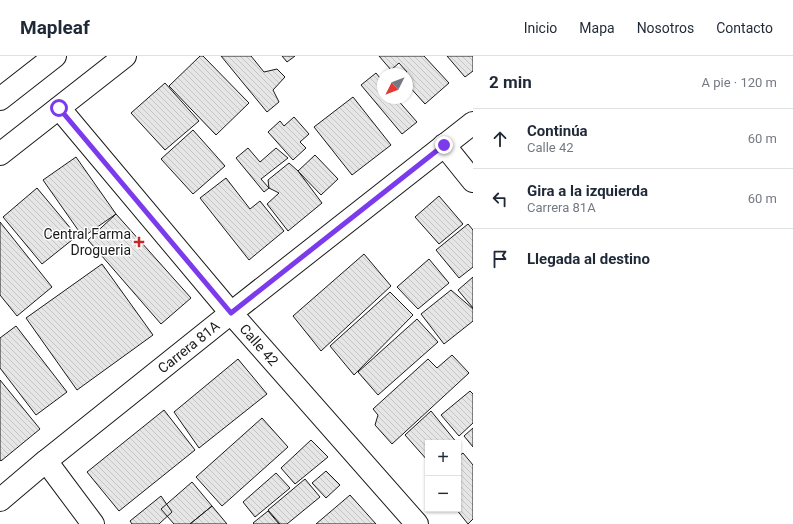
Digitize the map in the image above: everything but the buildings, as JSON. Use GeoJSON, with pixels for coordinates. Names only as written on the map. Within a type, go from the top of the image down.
{"type":"FeatureCollection","features":[{"type":"Feature","properties":{"kind":"street"},"geometry":{"type":"LineString","coordinates":[[0,99],[55,56]]}},
{"type":"Feature","properties":{"kind":"street"},"geometry":{"type":"LineString","coordinates":[[0,154],[125,56]]}},
{"type":"Feature","properties":{"kind":"street","name":"Calle 42"},"geometry":{"type":"LineString","coordinates":[[59,108],[231,313],[417,524]]}},
{"type":"Feature","properties":{"kind":"street","name":"Carrera 81A"},"geometry":{"type":"LineString","coordinates":[[0,500],[46,461],[231,313],[473,123]]}},
{"type":"Feature","properties":{"kind":"street"},"geometry":{"type":"LineString","coordinates":[[444,145],[473,181]]}},
{"type":"Feature","properties":{"kind":"street"},"geometry":{"type":"LineString","coordinates":[[46,461],[93,524]]}},
{"type":"Feature","properties":{"kind":"place","name":"Central Farma Drogueria"},"geometry":{"type":"Point","coordinates":[139,242]}},
{"type":"Feature","properties":{"kind":"route"},"geometry":{"type":"LineString","coordinates":[[59,108],[231,313],[444,145]]}}]}
